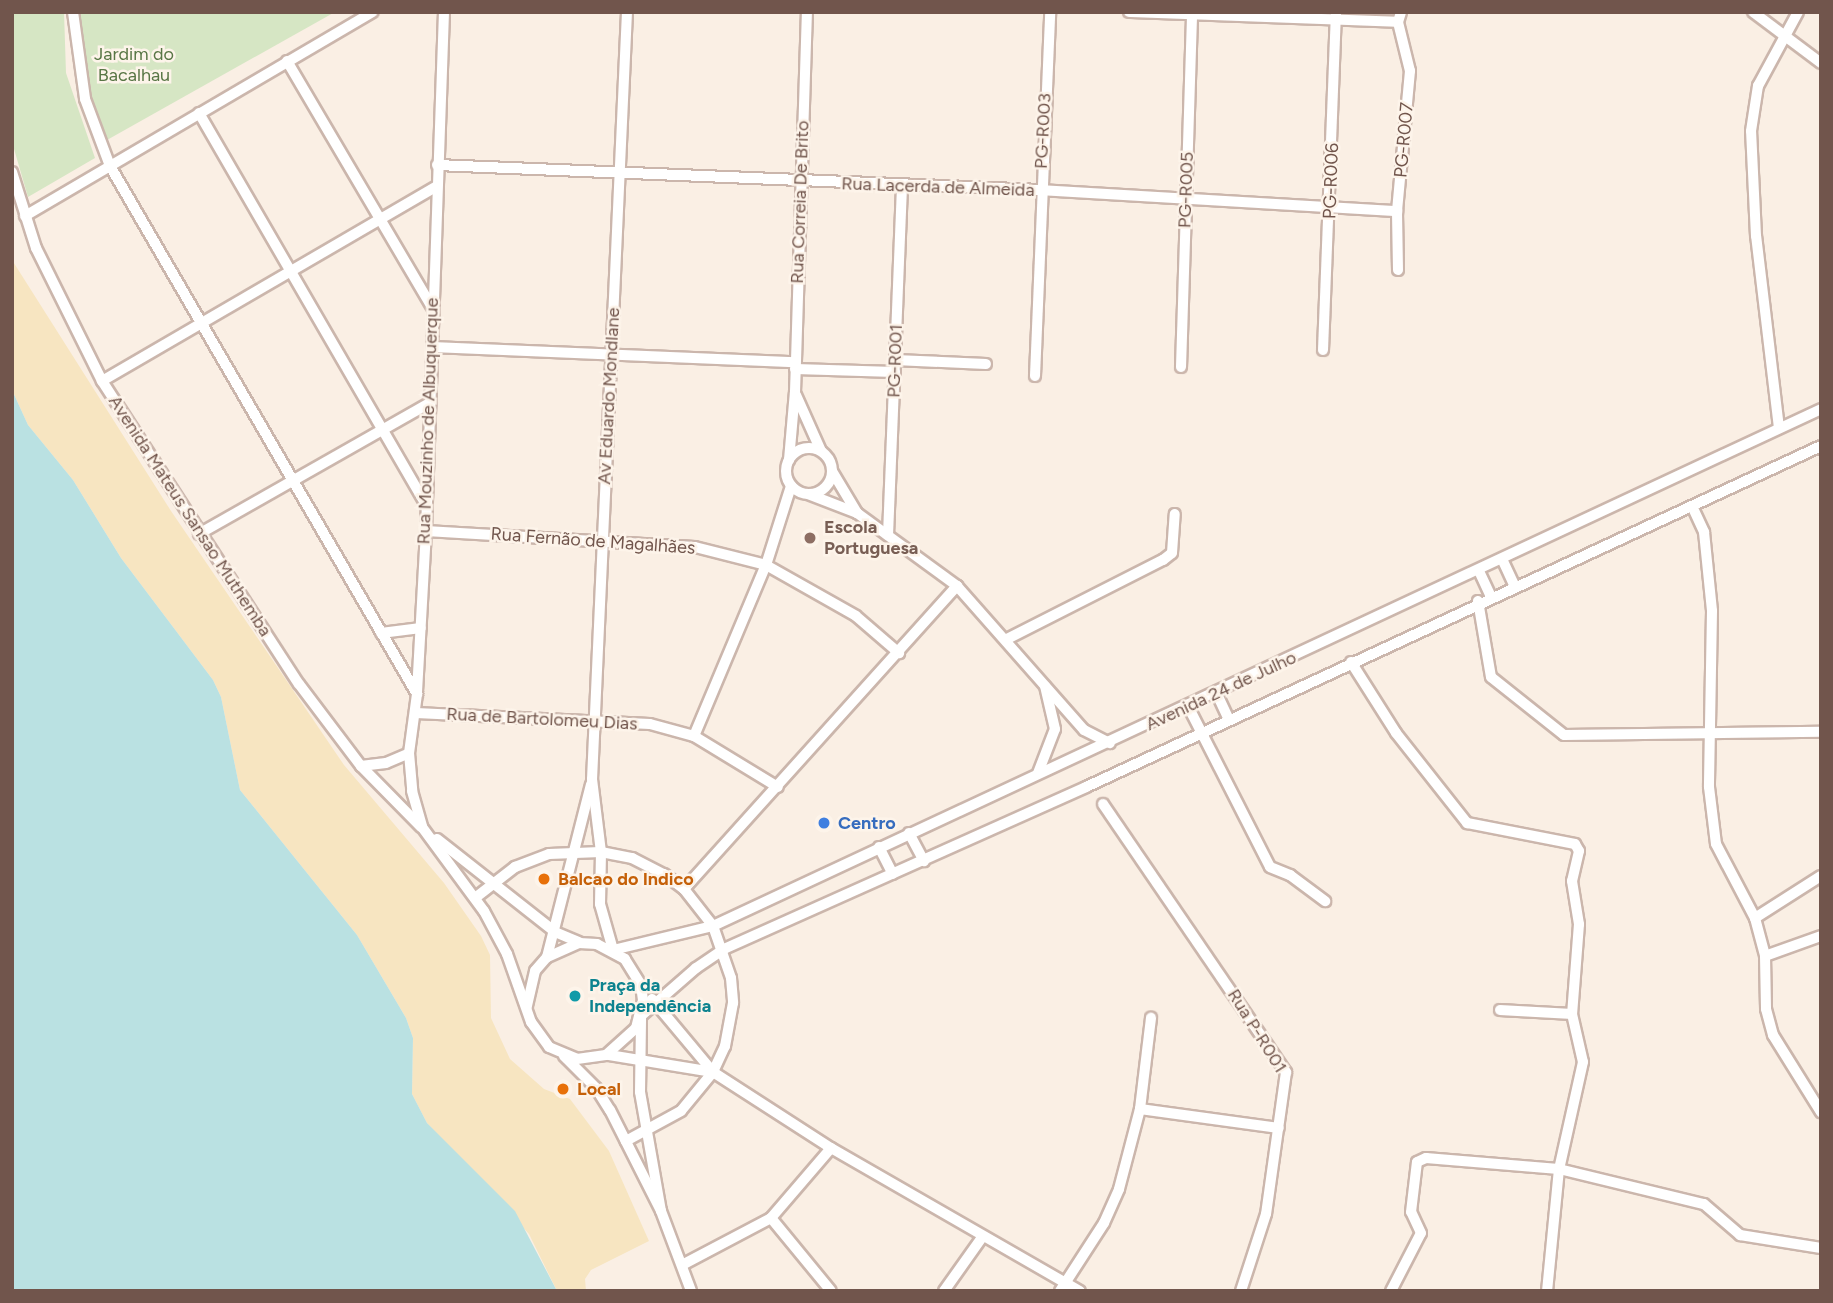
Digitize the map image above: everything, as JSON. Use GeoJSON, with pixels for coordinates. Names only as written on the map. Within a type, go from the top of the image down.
{"type":"FeatureCollection","features":[{"type":"Feature","properties":{"kind":"street"},"geometry":{"type":"LineString","coordinates":[[73,12],[85,99],[110,166],[417,694]]}},
{"type":"Feature","properties":{"kind":"street","name":"Rua Mouzinho de Albuquerque"},"geometry":{"type":"LineString","coordinates":[[422,827],[412,791],[409,753],[416,713],[426,531],[435,187],[444,12]]}},
{"type":"Feature","properties":{"kind":"street","name":"Av Eduardo Mondlane"},"geometry":{"type":"LineString","coordinates":[[592,779],[627,12]]}},
{"type":"Feature","properties":{"kind":"street","name":"Rua Correia De Brito"},"geometry":{"type":"LineString","coordinates":[[789,460],[795,392],[807,12]]}},
{"type":"Feature","properties":{"kind":"street","name":"PG-R003"},"geometry":{"type":"LineString","coordinates":[[1035,376],[1040,190],[1050,12]]}},
{"type":"Feature","properties":{"kind":"street"},"geometry":{"type":"LineString","coordinates":[[1129,12],[1399,17]]}},
{"type":"Feature","properties":{"kind":"street"},"geometry":{"type":"LineString","coordinates":[[1753,12],[1786,34],[1821,63]]}},
{"type":"Feature","properties":{"kind":"street"},"geometry":{"type":"LineString","coordinates":[[1779,428],[1756,236],[1751,131],[1758,86],[1798,12]]}},
{"type":"Feature","properties":{"kind":"street"},"geometry":{"type":"LineString","coordinates":[[25,215],[367,14]]}},
{"type":"Feature","properties":{"kind":"street","name":"PG-R005"},"geometry":{"type":"LineString","coordinates":[[1181,367],[1192,15]]}},
{"type":"Feature","properties":{"kind":"street","name":"PG-R006"},"geometry":{"type":"LineString","coordinates":[[1323,350],[1331,210],[1336,15]]}},
{"type":"Feature","properties":{"kind":"street","name":"PG-R007"},"geometry":{"type":"LineString","coordinates":[[1398,270],[1397,211],[1410,71],[1399,17]]}},
{"type":"Feature","properties":{"kind":"street"},"geometry":{"type":"LineString","coordinates":[[287,61],[432,307]]}},
{"type":"Feature","properties":{"kind":"street"},"geometry":{"type":"LineString","coordinates":[[199,113],[383,427],[426,506]]}},
{"type":"Feature","properties":{"kind":"street","name":"Rua Lacerda de Almeida"},"geometry":{"type":"LineString","coordinates":[[437,165],[618,176],[1040,190],[1331,210],[1397,211]]}},
{"type":"Feature","properties":{"kind":"street","name":"Avenida Mateus Sansao Muthemba"},"geometry":{"type":"LineString","coordinates":[[12,173],[25,215],[73,329],[102,382],[299,684],[362,766],[422,827]]}},
{"type":"Feature","properties":{"kind":"street","name":"PG-R001"},"geometry":{"type":"LineString","coordinates":[[888,535],[902,186]]}},
{"type":"Feature","properties":{"kind":"street"},"geometry":{"type":"LineString","coordinates":[[102,382],[202,327],[435,187]]}},
{"type":"Feature","properties":{"kind":"street"},"geometry":{"type":"LineString","coordinates":[[432,347],[895,372]]}},
{"type":"Feature","properties":{"kind":"street"},"geometry":{"type":"LineString","coordinates":[[895,360],[986,365]]}},
{"type":"Feature","properties":{"kind":"street"},"geometry":{"type":"LineString","coordinates":[[795,392],[821,451],[857,513]]}},
{"type":"Feature","properties":{"kind":"street"},"geometry":{"type":"LineString","coordinates":[[199,534],[429,403]]}},
{"type":"Feature","properties":{"kind":"street","name":"Avenida 24 de Julho"},"geometry":{"type":"LineString","coordinates":[[613,950],[713,926],[1038,773],[1189,708],[1821,409]]}},
{"type":"Feature","properties":{"kind":"street","name":"Avenida 24 de Julho"},"geometry":{"type":"LineString","coordinates":[[641,1016],[724,949],[924,861],[1490,595],[1821,446]]}},
{"type":"Feature","properties":{"kind":"street"},"geometry":{"type":"LineString","coordinates":[[694,736],[766,565],[791,486],[786,474],[789,460],[799,450],[821,451]]}},
{"type":"Feature","properties":{"kind":"street"},"geometry":{"type":"LineString","coordinates":[[808,494],[823,490],[832,471]]}},
{"type":"Feature","properties":{"kind":"street"},"geometry":{"type":"LineString","coordinates":[[791,486],[857,513],[957,586],[1007,639],[1084,730],[1110,743]]}},
{"type":"Feature","properties":{"kind":"street"},"geometry":{"type":"LineString","coordinates":[[1692,506],[1704,533],[1712,611],[1709,787],[1716,844],[1755,918],[1765,956],[1766,1009],[1773,1035],[1821,1112]]}},
{"type":"Feature","properties":{"kind":"street"},"geometry":{"type":"LineString","coordinates":[[1007,639],[1171,554],[1175,514]]}},
{"type":"Feature","properties":{"kind":"street","name":"Rua Fernão de Magalhães"},"geometry":{"type":"LineString","coordinates":[[426,531],[601,538],[695,547],[766,565],[856,616],[900,653]]}},
{"type":"Feature","properties":{"kind":"street"},"geometry":{"type":"LineString","coordinates":[[1503,561],[1514,585]]}},
{"type":"Feature","properties":{"kind":"street"},"geometry":{"type":"LineString","coordinates":[[1479,571],[1490,595]]}},
{"type":"Feature","properties":{"kind":"street"},"geometry":{"type":"LineString","coordinates":[[684,889],[900,653],[957,586]]}},
{"type":"Feature","properties":{"kind":"street"},"geometry":{"type":"LineString","coordinates":[[1478,601],[1490,677],[1564,735],[1712,730],[1821,732]]}},
{"type":"Feature","properties":{"kind":"street"},"geometry":{"type":"LineString","coordinates":[[381,633],[421,628]]}},
{"type":"Feature","properties":{"kind":"street"},"geometry":{"type":"LineString","coordinates":[[1351,662],[1396,733],[1467,822],[1575,844],[1580,858],[1572,881],[1579,949],[1572,1014],[1583,1062],[1559,1169],[1547,1291]]}},
{"type":"Feature","properties":{"kind":"street"},"geometry":{"type":"LineString","coordinates":[[1038,773],[1055,729],[1044,684]]}},
{"type":"Feature","properties":{"kind":"street"},"geometry":{"type":"LineString","coordinates":[[1217,694],[1228,718]]}},
{"type":"Feature","properties":{"kind":"street"},"geometry":{"type":"LineString","coordinates":[[1189,708],[1270,867],[1290,874],[1325,901]]}},
{"type":"Feature","properties":{"kind":"street","name":"Rua de Bartolomeu Dias"},"geometry":{"type":"LineString","coordinates":[[416,713],[595,719],[650,724],[694,736],[778,787]]}},
{"type":"Feature","properties":{"kind":"street"},"geometry":{"type":"LineString","coordinates":[[362,766],[386,764],[409,753]]}},
{"type":"Feature","properties":{"kind":"street"},"geometry":{"type":"LineString","coordinates":[[527,1007],[535,971],[547,957],[555,932],[592,779]]}},
{"type":"Feature","properties":{"kind":"street"},"geometry":{"type":"LineString","coordinates":[[592,779],[601,852],[600,904],[613,950]]}},
{"type":"Feature","properties":{"kind":"street","name":"Rua P-R001"},"geometry":{"type":"LineString","coordinates":[[1103,804],[1286,1072],[1266,1214],[1241,1291]]}},
{"type":"Feature","properties":{"kind":"street"},"geometry":{"type":"LineString","coordinates":[[422,827],[555,932],[579,943],[613,950],[625,959],[641,985],[713,1073],[831,1148],[983,1236],[1063,1287],[1080,1291]]}},
{"type":"Feature","properties":{"kind":"street"},"geometry":{"type":"LineString","coordinates":[[422,827],[475,898],[507,954],[538,1035],[596,1088],[661,1211],[691,1291]]}},
{"type":"Feature","properties":{"kind":"street"},"geometry":{"type":"LineString","coordinates":[[909,833],[924,861]]}},
{"type":"Feature","properties":{"kind":"street"},"geometry":{"type":"LineString","coordinates":[[879,847],[893,874]]}},
{"type":"Feature","properties":{"kind":"street"},"geometry":{"type":"LineString","coordinates":[[475,898],[490,883],[515,867],[574,850],[601,852],[632,858],[684,889],[713,926],[724,949],[733,1003],[725,1046],[713,1073],[681,1111],[645,1134],[626,1141]]}},
{"type":"Feature","properties":{"kind":"street"},"geometry":{"type":"LineString","coordinates":[[1755,918],[1821,876]]}},
{"type":"Feature","properties":{"kind":"street"},"geometry":{"type":"LineString","coordinates":[[1765,956],[1821,936]]}},
{"type":"Feature","properties":{"kind":"street"},"geometry":{"type":"LineString","coordinates":[[547,957],[579,943]]}},
{"type":"Feature","properties":{"kind":"street"},"geometry":{"type":"LineString","coordinates":[[641,985],[638,1058],[645,1134],[661,1211]]}},
{"type":"Feature","properties":{"kind":"street"},"geometry":{"type":"LineString","coordinates":[[1500,1010],[1572,1014]]}},
{"type":"Feature","properties":{"kind":"street"},"geometry":{"type":"LineString","coordinates":[[606,1055],[628,1040],[641,1016]]}},
{"type":"Feature","properties":{"kind":"street"},"geometry":{"type":"LineString","coordinates":[[1063,1287],[1115,1199],[1133,1148],[1151,1018]]}},
{"type":"Feature","properties":{"kind":"street"},"geometry":{"type":"LineString","coordinates":[[562,1055],[577,1059],[606,1055],[638,1058],[713,1073]]}},
{"type":"Feature","properties":{"kind":"street"},"geometry":{"type":"LineString","coordinates":[[1140,1109],[1279,1128]]}},
{"type":"Feature","properties":{"kind":"street"},"geometry":{"type":"LineString","coordinates":[[682,1265],[771,1218],[831,1148]]}},
{"type":"Feature","properties":{"kind":"street"},"geometry":{"type":"LineString","coordinates":[[1391,1291],[1422,1229],[1411,1212],[1419,1159],[1559,1169],[1704,1204],[1740,1235],[1821,1248]]}},
{"type":"Feature","properties":{"kind":"street"},"geometry":{"type":"LineString","coordinates":[[771,1218],[831,1291]]}},
{"type":"Feature","properties":{"kind":"street"},"geometry":{"type":"LineString","coordinates":[[944,1291],[983,1236]]}},
{"type":"Feature","properties":{"kind":"green space"},"geometry":{"type":"Polygon","coordinates":[[[12,12],[64,12],[66,73],[95,158],[28,197],[12,142],[12,12]]]}},
{"type":"Feature","properties":{"kind":"green space","name":"Jardim do Bacalhau"},"geometry":{"type":"Polygon","coordinates":[[[74,12],[335,12],[107,140],[97,135],[74,12]]]}},
{"type":"Feature","properties":{"kind":"sand"},"geometry":{"type":"Polygon","coordinates":[[[12,260],[171,511],[344,765],[444,883],[481,936],[490,955],[491,1018],[510,1059],[544,1089],[570,1099],[609,1151],[649,1241],[591,1270],[585,1279],[586,1291],[557,1291],[529,1234],[427,1123],[412,1094],[413,1038],[406,1018],[357,935],[240,790],[221,697],[213,680],[121,558],[73,480],[28,425],[12,390],[12,260]]]}},
{"type":"Feature","properties":{"kind":"water"},"geometry":{"type":"Polygon","coordinates":[[[12,390],[28,425],[73,480],[121,558],[213,680],[221,697],[240,790],[357,935],[406,1018],[413,1038],[412,1094],[427,1123],[515,1211],[557,1291],[12,1291],[12,390]]]}},
{"type":"Feature","properties":{"kind":"place","name":"Escola Portuguesa"},"geometry":{"type":"Point","coordinates":[810,538]}},
{"type":"Feature","properties":{"kind":"place","name":"Centro"},"geometry":{"type":"Point","coordinates":[824,823]}},
{"type":"Feature","properties":{"kind":"place","name":"Balcao do Indico"},"geometry":{"type":"Point","coordinates":[544,879]}},
{"type":"Feature","properties":{"kind":"place","name":"Praça da Independência"},"geometry":{"type":"Point","coordinates":[575,996]}},
{"type":"Feature","properties":{"kind":"place","name":"Local"},"geometry":{"type":"Point","coordinates":[563,1089]}}]}
